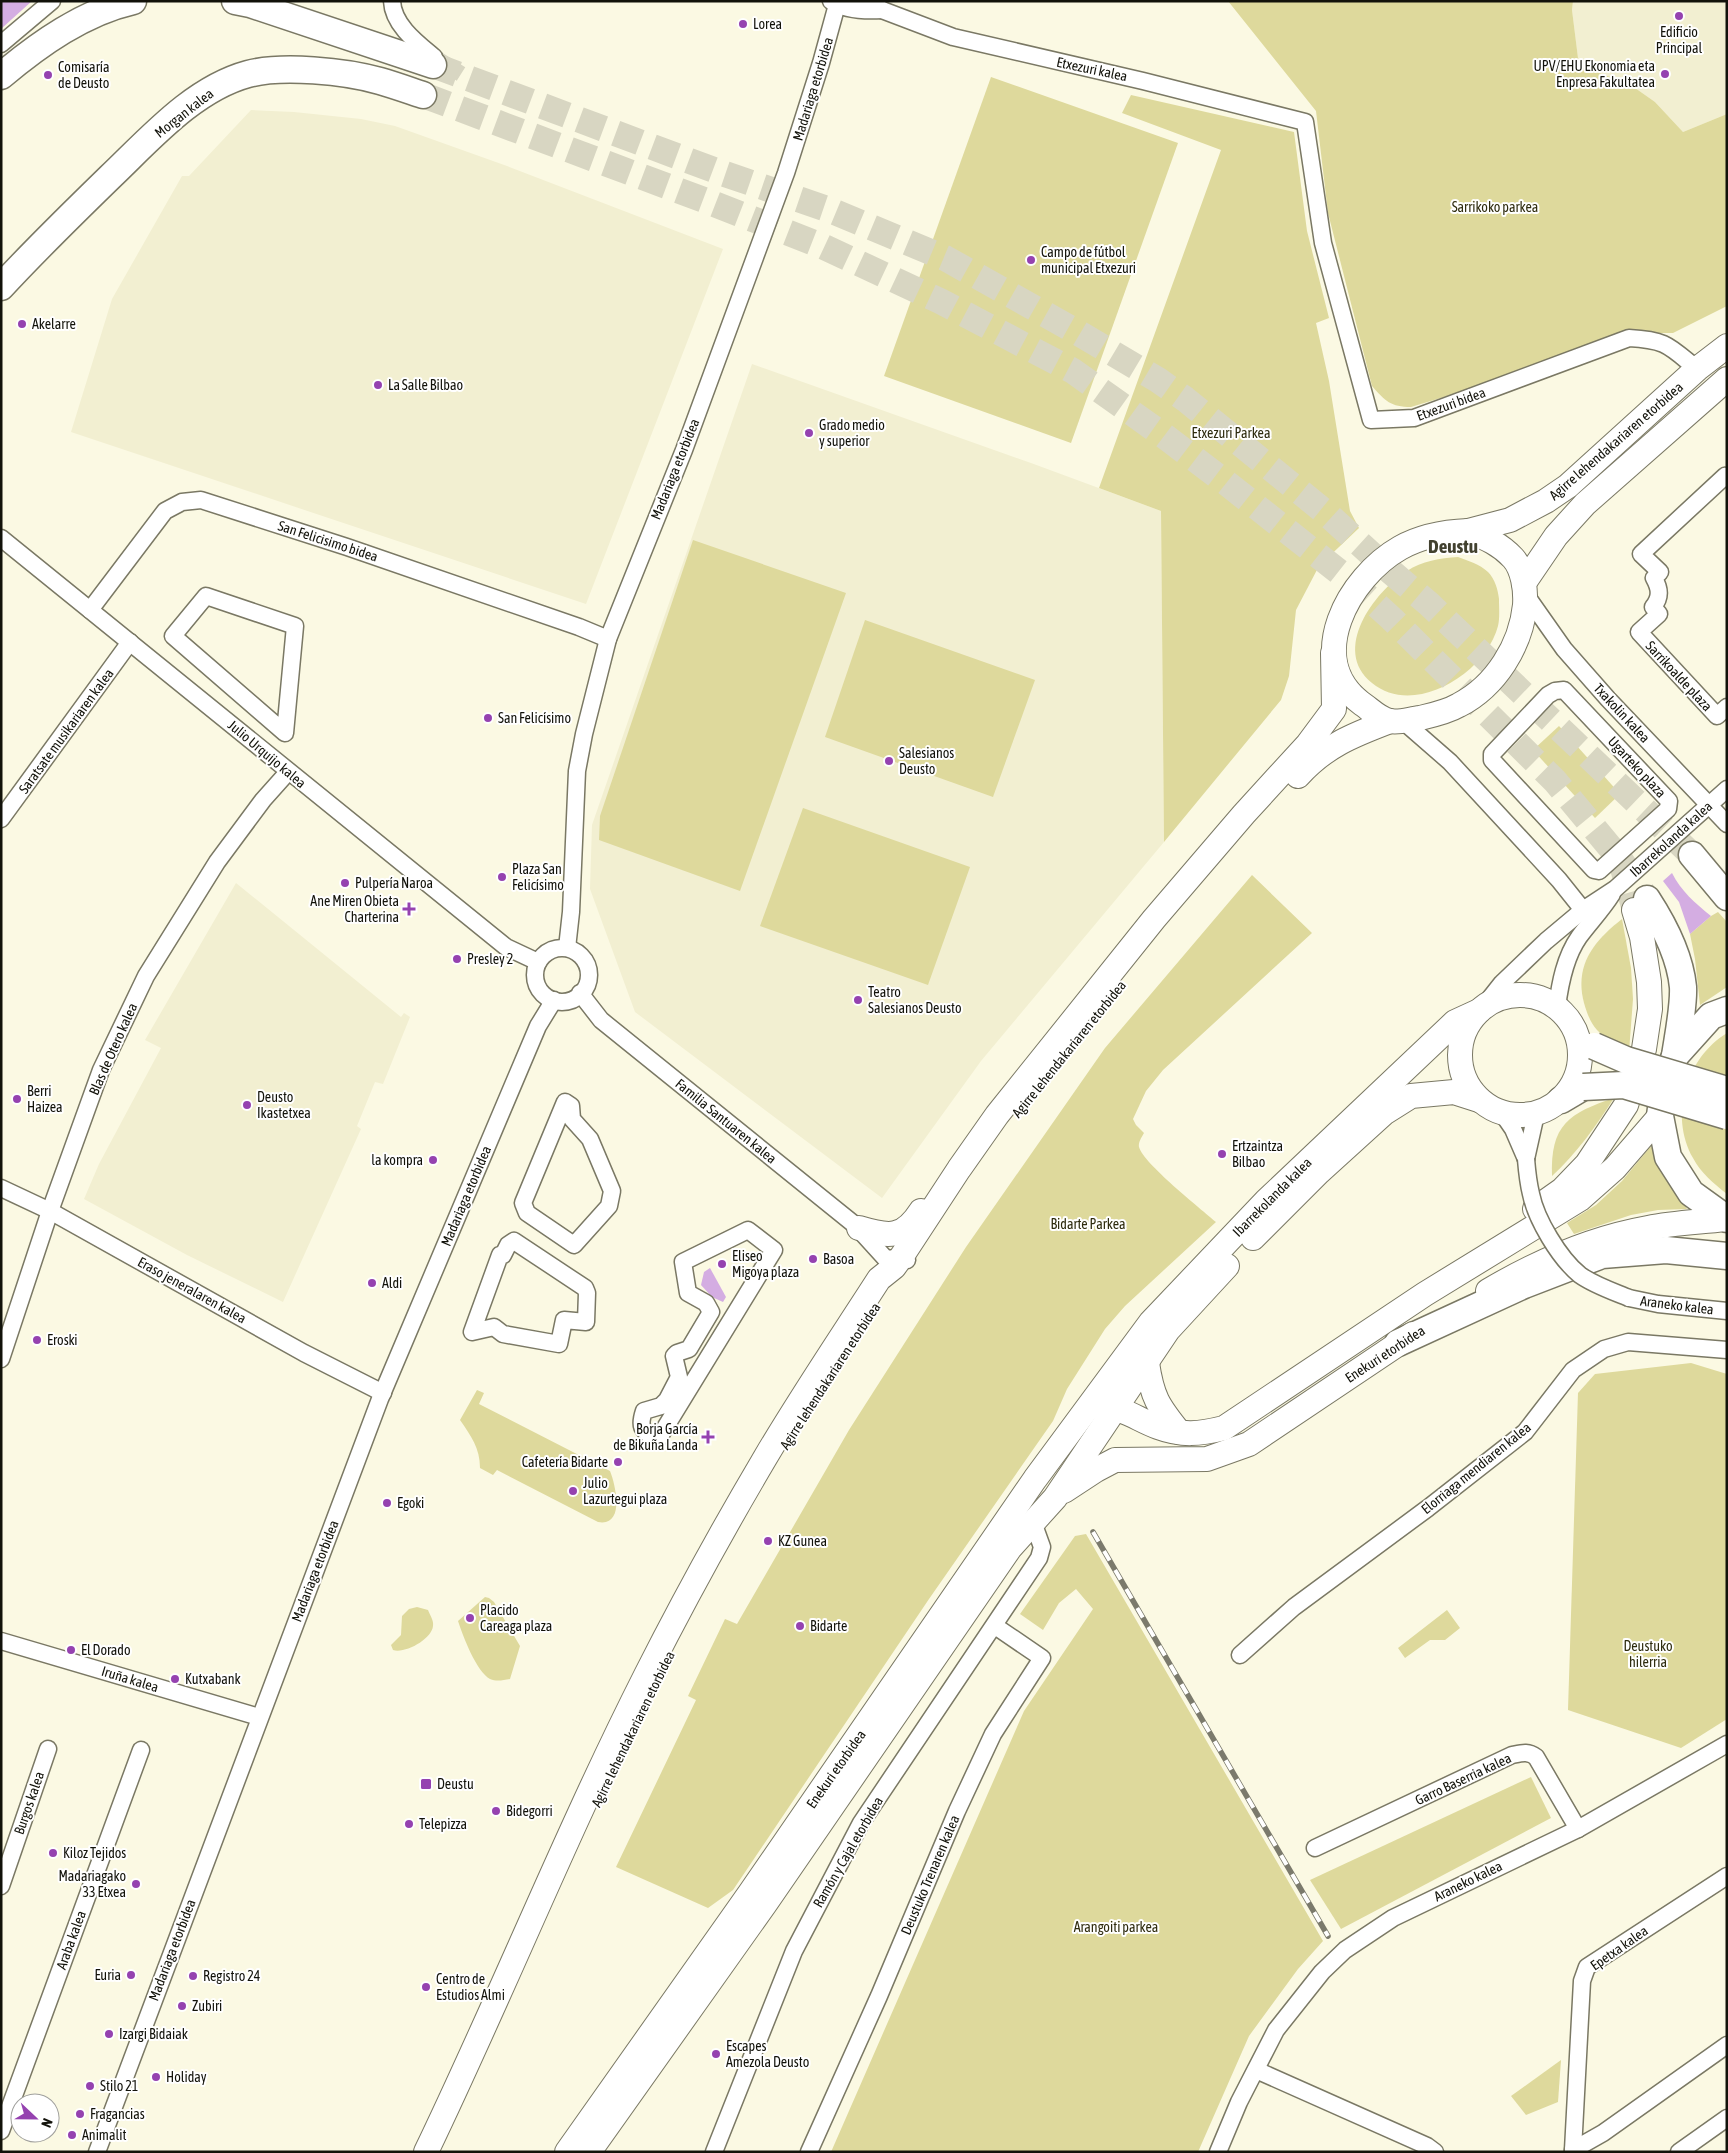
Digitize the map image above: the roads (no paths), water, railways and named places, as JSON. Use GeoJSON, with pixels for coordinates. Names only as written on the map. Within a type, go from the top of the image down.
{"type":"FeatureCollection","features":[{"type":"Feature","properties":{"kind":"main road"},"geometry":{"type":"LineString","coordinates":[[1,76],[27,55],[80,22],[116,5],[134,1]]}},
{"type":"Feature","properties":{"kind":"main road"},"geometry":{"type":"LineString","coordinates":[[249,2],[353,38],[434,61]]}},
{"type":"Feature","properties":{"kind":"main road","name":"Morgan kalea"},"geometry":{"type":"LineString","coordinates":[[1,287],[32,253],[144,145],[183,110],[216,88],[248,74],[282,70],[347,75],[379,80],[422,95]]}},
{"type":"Feature","properties":{"kind":"main road","name":"Agirre lehendakariaren etorbidea"},"geometry":{"type":"LineString","coordinates":[[1468,531],[1510,520],[1561,491],[1697,369],[1727,346]]}},
{"type":"Feature","properties":{"kind":"main road","name":"Agirre lehendakariaren etorbidea"},"geometry":{"type":"LineString","coordinates":[[440,2152],[611,1771],[655,1679],[772,1466],[871,1308],[905,1260],[1094,1016],[1263,813],[1323,751],[1366,730],[1396,721],[1438,714],[1460,705],[1483,686],[1498,671],[1516,644],[1524,615],[1525,589],[1556,536],[1585,504],[1727,379]]}},
{"type":"Feature","properties":{"kind":"main road"},"geometry":{"type":"LineString","coordinates":[[1396,721],[1372,711],[1345,687],[1337,673],[1333,653],[1340,618],[1351,594],[1365,575],[1398,549],[1416,540],[1442,532],[1468,531],[1493,541],[1514,559],[1525,589]]}},
{"type":"Feature","properties":{"kind":"main road","name":"Agirre lehendakariaren etorbidea"},"geometry":{"type":"LineString","coordinates":[[426,2152],[484,2031],[612,1746],[646,1675],[765,1458],[879,1279],[905,1260],[959,1169],[996,1115],[1113,968],[1244,814],[1308,744],[1334,709],[1333,653]]}},
{"type":"Feature","properties":{"kind":"main road"},"geometry":{"type":"LineString","coordinates":[[1727,883],[1692,855],[1727,896]]}},
{"type":"Feature","properties":{"kind":"main road"},"geometry":{"type":"LineString","coordinates":[[1640,905],[1662,922],[1680,973],[1683,989],[1675,1056],[1664,1085],[1660,1116],[1668,1157],[1691,1193],[1726,1219]]}},
{"type":"Feature","properties":{"kind":"main road","name":"Enekuri etorbidea"},"geometry":{"type":"LineString","coordinates":[[1425,1294],[1479,1248],[1562,1190],[1587,1164],[1626,1105],[1644,1049],[1650,1009],[1649,982],[1640,905]]}},
{"type":"Feature","properties":{"kind":"main road"},"geometry":{"type":"LineString","coordinates":[[1727,1090],[1626,1060],[1586,1042],[1557,1007],[1539,998],[1520,994],[1500,998],[1481,1009],[1468,1024],[1461,1039],[1459,1056],[1468,1088],[1479,1100],[1507,1121],[1519,1116],[1535,1118],[1560,1100],[1583,1087],[1624,1085],[1727,1116]]}},
{"type":"Feature","properties":{"kind":"main road","name":"Ibarrekolanda kalea"},"geometry":{"type":"LineString","coordinates":[[1088,1408],[1151,1322],[1266,1201],[1455,1022],[1481,1009]]}},
{"type":"Feature","properties":{"kind":"main road"},"geometry":{"type":"LineString","coordinates":[[1675,1056],[1711,1016],[1727,1010]]}},
{"type":"Feature","properties":{"kind":"main road"},"geometry":{"type":"LineString","coordinates":[[1560,1100],[1571,1087],[1578,1072],[1580,1055],[1586,1042]]}},
{"type":"Feature","properties":{"kind":"main road","name":"Ibarrekolanda kalea"},"geometry":{"type":"LineString","coordinates":[[1116,1408],[1168,1330],[1260,1230],[1319,1172],[1384,1113],[1411,1096],[1454,1092],[1479,1100]]}},
{"type":"Feature","properties":{"kind":"main road","name":"Enekuri etorbidea"},"geometry":{"type":"LineString","coordinates":[[567,2152],[750,1893],[1055,1452],[1088,1408],[1116,1408],[1159,1427],[1179,1432],[1198,1434],[1224,1428],[1425,1294],[1580,1199],[1615,1168],[1660,1116]]}},
{"type":"Feature","properties":{"kind":"main road","name":"Agirre lehendakariaren etorbidea"},"geometry":{"type":"LineString","coordinates":[[866,1237],[886,1235],[905,1230],[913,1224],[935,1190],[959,1169]]}},
{"type":"Feature","properties":{"kind":"main road","name":"Enekuri etorbidea"},"geometry":{"type":"LineString","coordinates":[[1055,1498],[1114,1460],[1207,1459],[1249,1444],[1398,1343],[1525,1269],[1598,1241],[1647,1228],[1726,1219]]}},
{"type":"Feature","properties":{"kind":"main road"},"geometry":{"type":"LineString","coordinates":[[1398,1343],[1524,1285],[1602,1255],[1666,1250],[1727,1256]]}},
{"type":"Feature","properties":{"kind":"main road"},"geometry":{"type":"LineString","coordinates":[[1147,1363],[1150,1385],[1159,1407],[1179,1432]]}},
{"type":"Feature","properties":{"kind":"main road","name":"Enekuri etorbidea"},"geometry":{"type":"LineString","coordinates":[[589,2152],[765,1904],[1010,1548],[1055,1498],[1116,1408]]}},
{"type":"Feature","properties":{"kind":"main road"},"geometry":{"type":"LineString","coordinates":[[1033,1522],[1034,1502],[1051,1476],[1055,1452]]}},
{"type":"Feature","properties":{"kind":"street"},"geometry":{"type":"LineString","coordinates":[[1,44],[52,1]]}},
{"type":"Feature","properties":{"kind":"street"},"geometry":{"type":"LineString","coordinates":[[392,1],[392,12],[410,37],[434,61]]}},
{"type":"Feature","properties":{"kind":"street","name":"Etxezuri kalea"},"geometry":{"type":"LineString","coordinates":[[836,2],[868,11],[876,6],[953,38],[1143,81],[1305,122]]}},
{"type":"Feature","properties":{"kind":"street","name":"Madariaga etorbidea"},"geometry":{"type":"LineString","coordinates":[[567,948],[571,912],[577,770],[608,639],[684,450],[783,182],[821,63],[836,2]]}},
{"type":"Feature","properties":{"kind":"street","name":"Etxezuri bidea"},"geometry":{"type":"LineString","coordinates":[[1305,122],[1323,243],[1371,420],[1414,418],[1629,338],[1648,339],[1668,344],[1697,369]]}},
{"type":"Feature","properties":{"kind":"street","name":"Sarrikoalde plaza"},"geometry":{"type":"LineString","coordinates":[[1727,477],[1725,476],[1641,554],[1660,572],[1654,578],[1660,592],[1653,607],[1659,614],[1639,632],[1717,716],[1727,707]]}},
{"type":"Feature","properties":{"kind":"street","name":"San Felicisimo bidea"},"geometry":{"type":"LineString","coordinates":[[90,610],[165,511],[182,502],[201,500],[355,550],[580,627],[608,639]]}},
{"type":"Feature","properties":{"kind":"street","name":"Julio Urquijo kalea"},"geometry":{"type":"LineString","coordinates":[[1,538],[506,947],[538,962]]}},
{"type":"Feature","properties":{"kind":"street","name":"Txakolin kalea"},"geometry":{"type":"LineString","coordinates":[[1525,589],[1564,649],[1707,806],[1727,824]]}},
{"type":"Feature","properties":{"kind":"street"},"geometry":{"type":"LineString","coordinates":[[206,596],[295,626],[285,733],[173,636],[206,596]]}},
{"type":"Feature","properties":{"kind":"street","name":"Saratsate musikariaren kalea"},"geometry":{"type":"LineString","coordinates":[[1,820],[130,642]]}},
{"type":"Feature","properties":{"kind":"street","name":"Ugarteko plaza"},"geometry":{"type":"LineString","coordinates":[[1564,690],[1669,801],[1668,809],[1603,868],[1594,870],[1492,760],[1492,754],[1520,727],[1548,695],[1555,691],[1564,690]]}},
{"type":"Feature","properties":{"kind":"street"},"geometry":{"type":"LineString","coordinates":[[1396,721],[1450,762],[1559,880],[1583,910]]}},
{"type":"Feature","properties":{"kind":"street","name":"Blas de Otero kalea"},"geometry":{"type":"LineString","coordinates":[[1,1359],[50,1210],[101,1070],[146,976],[216,862],[263,800],[288,772]]}},
{"type":"Feature","properties":{"kind":"street","name":"Ibarrekolanda kalea"},"geometry":{"type":"LineString","coordinates":[[1481,1009],[1508,977],[1546,941],[1583,910],[1615,889],[1727,789]]}},
{"type":"Feature","properties":{"kind":"street","name":"Ibarrekolanda kalea"},"geometry":{"type":"LineString","coordinates":[[1557,1007],[1564,970],[1571,953],[1579,938],[1602,911],[1615,889]]}},
{"type":"Feature","properties":{"kind":"street"},"geometry":{"type":"LineString","coordinates":[[567,948],[581,956],[588,971],[585,987],[580,993],[568,1000],[554,1000],[541,992],[537,985],[535,970],[538,962],[550,950],[567,948]]}},
{"type":"Feature","properties":{"kind":"street","name":"Familia Santuaren kalea"},"geometry":{"type":"LineString","coordinates":[[580,993],[595,1014],[610,1028],[866,1237],[885,1258],[905,1260]]}},
{"type":"Feature","properties":{"kind":"street","name":"Madariaga etorbidea"},"geometry":{"type":"LineString","coordinates":[[97,2152],[383,1393],[538,1026],[554,1000]]}},
{"type":"Feature","properties":{"kind":"street"},"geometry":{"type":"LineString","coordinates":[[565,1102],[571,1106],[572,1120],[590,1139],[612,1191],[609,1206],[574,1245],[528,1213],[523,1204],[565,1102]]}},
{"type":"Feature","properties":{"kind":"street"},"geometry":{"type":"LineString","coordinates":[[1526,1159],[1535,1118]]}},
{"type":"Feature","properties":{"kind":"street"},"geometry":{"type":"LineString","coordinates":[[1507,1121],[1526,1159]]}},
{"type":"Feature","properties":{"kind":"street","name":"Araneko kalea"},"geometry":{"type":"LineString","coordinates":[[1526,1159],[1531,1195],[1544,1228],[1567,1261],[1580,1274],[1628,1298],[1658,1304],[1727,1311]]}},
{"type":"Feature","properties":{"kind":"street","name":"Eraso jeneralaren kalea"},"geometry":{"type":"LineString","coordinates":[[1,1188],[50,1210],[304,1353],[383,1393]]}},
{"type":"Feature","properties":{"kind":"street"},"geometry":{"type":"LineString","coordinates":[[748,1230],[774,1250],[657,1441],[642,1429],[640,1422],[644,1411],[661,1406],[667,1400],[680,1378],[674,1356],[689,1349],[711,1312],[706,1303],[688,1294],[683,1262],[748,1230]]}},
{"type":"Feature","properties":{"kind":"street"},"geometry":{"type":"LineString","coordinates":[[866,1237],[879,1269],[879,1279]]}},
{"type":"Feature","properties":{"kind":"street"},"geometry":{"type":"LineString","coordinates":[[514,1242],[585,1288],[588,1293],[586,1322],[564,1320],[559,1344],[503,1334],[494,1327],[472,1332],[500,1254],[503,1256],[508,1245],[514,1242]]}},
{"type":"Feature","properties":{"kind":"street","name":"Elorriaga mendiaren kalea"},"geometry":{"type":"LineString","coordinates":[[1240,1654],[1294,1607],[1428,1508],[1525,1432],[1573,1370],[1589,1358],[1613,1345],[1628,1342],[1727,1350]]}},
{"type":"Feature","properties":{"kind":"street","name":"Ramón y Cajal etorbidea"},"geometry":{"type":"LineString","coordinates":[[714,2152],[778,1988],[810,1918],[862,1823],[1040,1558],[1042,1548],[1033,1522]]}},
{"type":"Feature","properties":{"kind":"street","name":"Deustuko Trenaren kalea"},"geometry":{"type":"LineString","coordinates":[[809,2152],[879,1996],[957,1811],[993,1734],[1042,1658],[995,1626]]}},
{"type":"Feature","properties":{"kind":"street","name":"Iruña kalea"},"geometry":{"type":"LineString","coordinates":[[1,1641],[259,1718]]}},
{"type":"Feature","properties":{"kind":"street","name":"Araneko kalea"},"geometry":{"type":"LineString","coordinates":[[1218,2152],[1239,2102],[1276,2030],[1322,1972],[1345,1950],[1393,1918],[1578,1829],[1727,1744]]}},
{"type":"Feature","properties":{"kind":"street","name":"Burgos kalea"},"geometry":{"type":"LineString","coordinates":[[1,1886],[48,1749]]}},
{"type":"Feature","properties":{"kind":"street","name":"Araba kalea"},"geometry":{"type":"LineString","coordinates":[[1,2131],[141,1750]]}},
{"type":"Feature","properties":{"kind":"street","name":"Garro Baserria kalea"},"geometry":{"type":"LineString","coordinates":[[1315,1848],[1512,1755],[1522,1753],[1530,1753],[1536,1757],[1578,1829]]}},
{"type":"Feature","properties":{"kind":"street","name":"Epetxa kalea"},"geometry":{"type":"LineString","coordinates":[[1573,2151],[1582,1982],[1587,1967],[1727,1876]]}},
{"type":"Feature","properties":{"kind":"street","name":"Epetxa kalea"},"geometry":{"type":"LineString","coordinates":[[1573,2151],[1603,2133],[1727,2045]]}},
{"type":"Feature","properties":{"kind":"street"},"geometry":{"type":"LineString","coordinates":[[1256,2070],[1427,2146],[1435,2152]]}},
{"type":"Feature","properties":{"kind":"street"},"geometry":{"type":"LineString","coordinates":[[1679,2152],[1727,2118]]}},
{"type":"Feature","properties":{"kind":"tunnel"},"geometry":{"type":"LineString","coordinates":[[434,57],[461,74]]}},
{"type":"Feature","properties":{"kind":"tunnel"},"geometry":{"type":"LineString","coordinates":[[433,65],[722,173],[830,210],[945,258],[1158,380],[1185,399],[1325,512],[1429,604],[1692,855]]}},
{"type":"Feature","properties":{"kind":"tunnel"},"geometry":{"type":"LineString","coordinates":[[423,95],[822,246],[940,301],[1073,371],[1224,481],[1348,579],[1392,619],[1555,781],[1619,858],[1647,899]]}},
{"type":"Feature","properties":{"kind":"tunnel"},"geometry":{"type":"LineString","coordinates":[[1619,858],[1634,910]]}},
{"type":"Feature","properties":{"kind":"railway"},"geometry":{"type":"LineString","coordinates":[[1093,1532],[1328,1936]]}},
{"type":"Feature","properties":{"kind":"place","name":"Edificio Principal"},"geometry":{"type":"Point","coordinates":[1679,16]}},
{"type":"Feature","properties":{"kind":"place","name":"Lorea"},"geometry":{"type":"Point","coordinates":[743,24]}},
{"type":"Feature","properties":{"kind":"place","name":"UPV/EHU Ekonomia eta Enpresa Fakultatea"},"geometry":{"type":"Point","coordinates":[1665,74]}},
{"type":"Feature","properties":{"kind":"place","name":"Comisaría de Deusto"},"geometry":{"type":"Point","coordinates":[48,75]}},
{"type":"Feature","properties":{"kind":"place","name":"Campo de fútbol municipal Etxezuri"},"geometry":{"type":"Point","coordinates":[1031,260]}},
{"type":"Feature","properties":{"kind":"place","name":"Akelarre"},"geometry":{"type":"Point","coordinates":[22,324]}},
{"type":"Feature","properties":{"kind":"place","name":"La Salle Bilbao"},"geometry":{"type":"Point","coordinates":[378,385]}},
{"type":"Feature","properties":{"kind":"place","name":"Grado medio y superior"},"geometry":{"type":"Point","coordinates":[809,433]}},
{"type":"Feature","properties":{"kind":"place","name":"San Felicísimo"},"geometry":{"type":"Point","coordinates":[488,718]}},
{"type":"Feature","properties":{"kind":"place","name":"Salesianos Deusto"},"geometry":{"type":"Point","coordinates":[889,761]}},
{"type":"Feature","properties":{"kind":"place","name":"Plaza San Felicísimo"},"geometry":{"type":"Point","coordinates":[502,877]}},
{"type":"Feature","properties":{"kind":"place","name":"Pulpería Naroa"},"geometry":{"type":"Point","coordinates":[345,883]}},
{"type":"Feature","properties":{"kind":"place","name":"Ane Miren Obieta Charterina"},"geometry":{"type":"Point","coordinates":[409,909]}},
{"type":"Feature","properties":{"kind":"place","name":"Presley 2"},"geometry":{"type":"Point","coordinates":[457,959]}},
{"type":"Feature","properties":{"kind":"place","name":"Teatro Salesianos Deusto"},"geometry":{"type":"Point","coordinates":[858,1000]}},
{"type":"Feature","properties":{"kind":"place","name":"Berri Haizea"},"geometry":{"type":"Point","coordinates":[17,1099]}},
{"type":"Feature","properties":{"kind":"place","name":"Deusto Ikastetxea"},"geometry":{"type":"Point","coordinates":[247,1105]}},
{"type":"Feature","properties":{"kind":"place","name":"Ertzaintza Bilbao"},"geometry":{"type":"Point","coordinates":[1222,1154]}},
{"type":"Feature","properties":{"kind":"place","name":"la kompra"},"geometry":{"type":"Point","coordinates":[433,1160]}},
{"type":"Feature","properties":{"kind":"place","name":"Basoa"},"geometry":{"type":"Point","coordinates":[813,1259]}},
{"type":"Feature","properties":{"kind":"place","name":"Eliseo Migoya plaza"},"geometry":{"type":"Point","coordinates":[722,1264]}},
{"type":"Feature","properties":{"kind":"place","name":"Aldi"},"geometry":{"type":"Point","coordinates":[372,1283]}},
{"type":"Feature","properties":{"kind":"place","name":"Eroski"},"geometry":{"type":"Point","coordinates":[37,1340]}},
{"type":"Feature","properties":{"kind":"place","name":"Borja García de Bikuña Landa"},"geometry":{"type":"Point","coordinates":[708,1437]}},
{"type":"Feature","properties":{"kind":"place","name":"Cafetería Bidarte"},"geometry":{"type":"Point","coordinates":[618,1462]}},
{"type":"Feature","properties":{"kind":"place","name":"Julio Lazurtegui plaza"},"geometry":{"type":"Point","coordinates":[573,1491]}},
{"type":"Feature","properties":{"kind":"place","name":"Egoki"},"geometry":{"type":"Point","coordinates":[387,1503]}},
{"type":"Feature","properties":{"kind":"place","name":"KZ Gunea"},"geometry":{"type":"Point","coordinates":[768,1541]}},
{"type":"Feature","properties":{"kind":"place","name":"Placido Careaga plaza"},"geometry":{"type":"Point","coordinates":[470,1618]}},
{"type":"Feature","properties":{"kind":"place","name":"Bidarte"},"geometry":{"type":"Point","coordinates":[800,1626]}},
{"type":"Feature","properties":{"kind":"place","name":"El Dorado"},"geometry":{"type":"Point","coordinates":[71,1650]}},
{"type":"Feature","properties":{"kind":"place","name":"Kutxabank"},"geometry":{"type":"Point","coordinates":[175,1679]}},
{"type":"Feature","properties":{"kind":"place","name":"Deustu"},"geometry":{"type":"Point","coordinates":[426,1784]}},
{"type":"Feature","properties":{"kind":"place","name":"Bidegorri"},"geometry":{"type":"Point","coordinates":[496,1811]}},
{"type":"Feature","properties":{"kind":"place","name":"Telepizza"},"geometry":{"type":"Point","coordinates":[409,1824]}},
{"type":"Feature","properties":{"kind":"place","name":"Kiloz Tejidos"},"geometry":{"type":"Point","coordinates":[53,1853]}},
{"type":"Feature","properties":{"kind":"place","name":"Madariagako 33 Etxea"},"geometry":{"type":"Point","coordinates":[136,1884]}},
{"type":"Feature","properties":{"kind":"place","name":"Euria"},"geometry":{"type":"Point","coordinates":[131,1975]}},
{"type":"Feature","properties":{"kind":"place","name":"Registro 24"},"geometry":{"type":"Point","coordinates":[193,1976]}},
{"type":"Feature","properties":{"kind":"place","name":"Centro de Estudios Almi"},"geometry":{"type":"Point","coordinates":[426,1987]}},
{"type":"Feature","properties":{"kind":"place","name":"Zubiri"},"geometry":{"type":"Point","coordinates":[182,2006]}},
{"type":"Feature","properties":{"kind":"place","name":"Izargi Bidaiak"},"geometry":{"type":"Point","coordinates":[109,2034]}},
{"type":"Feature","properties":{"kind":"place","name":"Escapes Amezola Deusto"},"geometry":{"type":"Point","coordinates":[716,2054]}},
{"type":"Feature","properties":{"kind":"place","name":"Holiday"},"geometry":{"type":"Point","coordinates":[156,2077]}},
{"type":"Feature","properties":{"kind":"place","name":"Stilo 21"},"geometry":{"type":"Point","coordinates":[90,2086]}},
{"type":"Feature","properties":{"kind":"place","name":"Fragancias"},"geometry":{"type":"Point","coordinates":[80,2114]}},
{"type":"Feature","properties":{"kind":"place","name":"Animalit"},"geometry":{"type":"Point","coordinates":[72,2135]}},
{"type":"Feature","properties":{"kind":"district","name":"Deustu"},"geometry":{"type":"Point","coordinates":[1453,546]}},
{"type":"Feature","properties":{"kind":"park label","name":"Sarrikoko parkea"},"geometry":{"type":"Point","coordinates":[1495,207]}},
{"type":"Feature","properties":{"kind":"park label","name":"Etxezuri Parkea"},"geometry":{"type":"Point","coordinates":[1231,433]}},
{"type":"Feature","properties":{"kind":"park label","name":"Bidarte Parkea"},"geometry":{"type":"Point","coordinates":[1088,1224]}},
{"type":"Feature","properties":{"kind":"park label","name":"Deustuko hilerria"},"geometry":{"type":"Point","coordinates":[1648,1654]}},
{"type":"Feature","properties":{"kind":"park label","name":"Arangoiti parkea"},"geometry":{"type":"Point","coordinates":[1116,1927]}}]}
